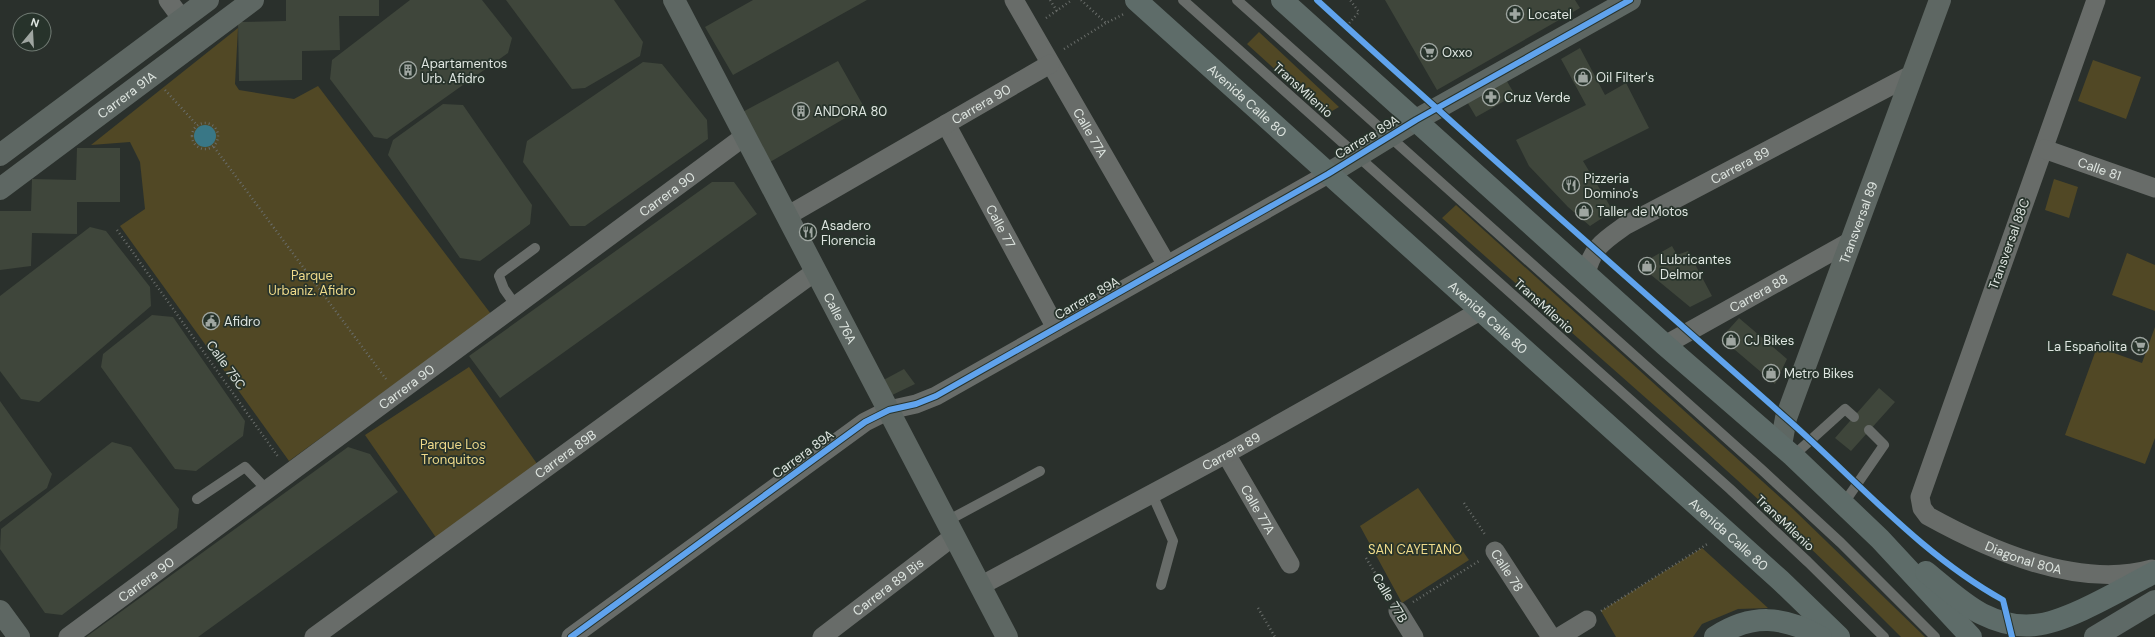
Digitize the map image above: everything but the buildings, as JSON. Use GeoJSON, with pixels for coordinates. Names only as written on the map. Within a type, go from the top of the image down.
{"type":"FeatureCollection","features":[{"type":"Feature","properties":{"kind":"highway"},"geometry":{"type":"LineString","coordinates":[[1282,0],[1665,345],[1787,450],[1880,539],[1972,637]]}},
{"type":"Feature","properties":{"kind":"highway","name":"Avenida Calle 80"},"geometry":{"type":"LineString","coordinates":[[1131,7],[1328,174],[1780,580],[1839,637]]}},
{"type":"Feature","properties":{"kind":"highway"},"geometry":{"type":"LineString","coordinates":[[1880,539],[1981,614],[2009,624],[2035,625],[2058,619],[2108,597],[2155,572]]}},
{"type":"Feature","properties":{"kind":"highway"},"geometry":{"type":"LineString","coordinates":[[1715,637],[1742,623],[1759,620],[1788,622],[1803,627],[1821,637]]}},
{"type":"Feature","properties":{"kind":"main road"},"geometry":{"type":"LineString","coordinates":[[2095,637],[2155,601]]}},
{"type":"Feature","properties":{"kind":"street"},"geometry":{"type":"LineString","coordinates":[[168,0],[182,19]]}},
{"type":"Feature","properties":{"kind":"street","name":"Carrera 91A"},"geometry":{"type":"LineString","coordinates":[[0,155],[208,0]]}},
{"type":"Feature","properties":{"kind":"street","name":"Carrera 91A"},"geometry":{"type":"LineString","coordinates":[[0,189],[253,0]]}},
{"type":"Feature","properties":{"kind":"street","name":"Calle 76A"},"geometry":{"type":"LineString","coordinates":[[674,0],[1007,637]]}},
{"type":"Feature","properties":{"kind":"street","name":"Calle 77A"},"geometry":{"type":"LineString","coordinates":[[1014,0],[1167,265]]}},
{"type":"Feature","properties":{"kind":"street","name":"Carrera 89A"},"geometry":{"type":"LineString","coordinates":[[571,637],[865,422],[889,410],[916,404],[936,396],[1328,174],[1416,120],[1630,0]]}},
{"type":"Feature","properties":{"kind":"street","name":"Transversal 89"},"geometry":{"type":"LineString","coordinates":[[1787,450],[1786,418],[1940,0]]}},
{"type":"Feature","properties":{"kind":"street","name":"Transversal 88C"},"geometry":{"type":"LineString","coordinates":[[1922,488],[2096,0]]}},
{"type":"Feature","properties":{"kind":"street","name":"Carrera 90"},"geometry":{"type":"LineString","coordinates":[[787,216],[1050,64]]}},
{"type":"Feature","properties":{"kind":"street","name":"Carrera 89"},"geometry":{"type":"LineString","coordinates":[[1586,274],[1590,256],[1595,250],[1626,225],[1913,74]]}},
{"type":"Feature","properties":{"kind":"street","name":"Calle 77"},"geometry":{"type":"LineString","coordinates":[[946,124],[1056,328]]}},
{"type":"Feature","properties":{"kind":"street","name":"Carrera 90"},"geometry":{"type":"LineString","coordinates":[[68,637],[745,136]]}},
{"type":"Feature","properties":{"kind":"street","name":"Calle 81"},"geometry":{"type":"LineString","coordinates":[[2044,149],[2155,188]]}},
{"type":"Feature","properties":{"kind":"street","name":"Carrera 88"},"geometry":{"type":"LineString","coordinates":[[1665,345],[1851,241]]}},
{"type":"Feature","properties":{"kind":"street","name":"Carrera 89B"},"geometry":{"type":"LineString","coordinates":[[314,637],[816,271]]}},
{"type":"Feature","properties":{"kind":"street","name":"Carrera 89"},"geometry":{"type":"LineString","coordinates":[[980,586],[1226,454],[1480,311]]}},
{"type":"Feature","properties":{"kind":"street","name":"Calle 77A"},"geometry":{"type":"LineString","coordinates":[[1226,454],[1290,564]]}},
{"type":"Feature","properties":{"kind":"street","name":"Diagonal 80A"},"geometry":{"type":"LineString","coordinates":[[1922,488],[1920,497],[1922,508],[1928,516],[1998,549],[2030,562],[2086,573],[2117,575],[2137,573],[2155,568]]}},
{"type":"Feature","properties":{"kind":"street","name":"Carrera 89 Bis"},"geometry":{"type":"LineString","coordinates":[[822,637],[950,528]]}},
{"type":"Feature","properties":{"kind":"street","name":"Calle 78"},"geometry":{"type":"LineString","coordinates":[[1495,551],[1551,637]]}},
{"type":"Feature","properties":{"kind":"street"},"geometry":{"type":"LineString","coordinates":[[0,611],[19,637]]}},
{"type":"Feature","properties":{"kind":"street","name":"Calle 77B"},"geometry":{"type":"LineString","coordinates":[[1398,611],[1414,637]]}},
{"type":"Feature","properties":{"kind":"street"},"geometry":{"type":"LineString","coordinates":[[1559,637],[1587,620]]}},
{"type":"Feature","properties":{"kind":"lane","name":"TransMilenio"},"geometry":{"type":"LineString","coordinates":[[1183,0],[1724,484],[1808,562],[1884,637]]}},
{"type":"Feature","properties":{"kind":"lane","name":"TransMilenio"},"geometry":{"type":"LineString","coordinates":[[1237,0],[1767,474],[1842,543],[1935,637]]}},
{"type":"Feature","properties":{"kind":"lane"},"geometry":{"type":"LineString","coordinates":[[516,306],[502,284],[499,276],[501,272],[535,248]]}},
{"type":"Feature","properties":{"kind":"lane"},"geometry":{"type":"LineString","coordinates":[[1787,450],[1845,409],[1854,417]]}},
{"type":"Feature","properties":{"kind":"lane"},"geometry":{"type":"LineString","coordinates":[[1844,503],[1884,445],[1869,430]]}},
{"type":"Feature","properties":{"kind":"lane"},"geometry":{"type":"LineString","coordinates":[[197,499],[245,467],[267,490]]}},
{"type":"Feature","properties":{"kind":"lane"},"geometry":{"type":"LineString","coordinates":[[950,528],[1040,471]]}},
{"type":"Feature","properties":{"kind":"lane"},"geometry":{"type":"LineString","coordinates":[[1152,494],[1173,541],[1161,585]]}},
{"type":"Feature","properties":{"kind":"path"},"geometry":{"type":"LineString","coordinates":[[1050,0],[1056,10]]}},
{"type":"Feature","properties":{"kind":"path"},"geometry":{"type":"LineString","coordinates":[[1031,29],[1072,0]]}},
{"type":"Feature","properties":{"kind":"path"},"geometry":{"type":"LineString","coordinates":[[1081,0],[1106,23]]}},
{"type":"Feature","properties":{"kind":"path"},"geometry":{"type":"LineString","coordinates":[[1350,0],[1359,12]]}},
{"type":"Feature","properties":{"kind":"path"},"geometry":{"type":"LineString","coordinates":[[1067,46],[1131,7]]}},
{"type":"Feature","properties":{"kind":"path"},"geometry":{"type":"LineString","coordinates":[[1340,21],[1352,32]]}},
{"type":"Feature","properties":{"kind":"path"},"geometry":{"type":"LineString","coordinates":[[164,88],[197,125]]}},
{"type":"Feature","properties":{"kind":"path"},"geometry":{"type":"LineString","coordinates":[[207,122],[216,128],[219,138],[214,147],[204,149],[194,144],[192,134],[197,125],[207,122]]}},
{"type":"Feature","properties":{"kind":"path"},"geometry":{"type":"LineString","coordinates":[[214,147],[397,394]]}},
{"type":"Feature","properties":{"kind":"path"},"geometry":{"type":"LineString","coordinates":[[1587,620],[1727,532]]}},
{"type":"Feature","properties":{"kind":"path"},"geometry":{"type":"LineString","coordinates":[[1398,611],[1495,551]]}},
{"type":"Feature","properties":{"kind":"path"},"geometry":{"type":"LineString","coordinates":[[1258,608],[1275,637]]}},
{"type":"Feature","properties":{"kind":"green space","name":"Parque Urbaniz. Afidro"},"geometry":{"type":"Polygon","coordinates":[[[238,28],[235,84],[239,90],[294,99],[318,86],[491,314],[289,461],[120,226],[145,209],[140,162],[130,142],[91,145],[238,28]]]}},
{"type":"Feature","properties":{"kind":"green space"},"geometry":{"type":"Polygon","coordinates":[[[1259,32],[1339,107],[1325,115],[1247,44],[1259,32]]]}},
{"type":"Feature","properties":{"kind":"green space"},"geometry":{"type":"Polygon","coordinates":[[[2093,60],[2141,77],[2126,119],[2078,101],[2093,60]]]}},
{"type":"Feature","properties":{"kind":"green space"},"geometry":{"type":"Polygon","coordinates":[[[2054,179],[2078,187],[2069,218],[2045,210],[2054,179]]]}},
{"type":"Feature","properties":{"kind":"green space"},"geometry":{"type":"Polygon","coordinates":[[[1456,205],[1793,509],[1925,637],[1901,637],[1789,528],[1617,372],[1442,218],[1456,205]]]}},
{"type":"Feature","properties":{"kind":"green space"},"geometry":{"type":"Polygon","coordinates":[[[2127,253],[2155,265],[2155,311],[2112,295],[2127,253]]]}},
{"type":"Feature","properties":{"kind":"green space"},"geometry":{"type":"Polygon","coordinates":[[[2155,327],[2155,438],[2145,464],[2065,435],[2097,347],[2142,363],[2155,327]]]}},
{"type":"Feature","properties":{"kind":"green space","name":"Parque Los Tronquitos"},"geometry":{"type":"Polygon","coordinates":[[[469,367],[540,468],[437,539],[365,435],[469,367]]]}},
{"type":"Feature","properties":{"kind":"green space","name":"SAN CAYETANO"},"geometry":{"type":"Polygon","coordinates":[[[1418,488],[1469,560],[1402,603],[1360,526],[1418,488]]]}},
{"type":"Feature","properties":{"kind":"green space"},"geometry":{"type":"Polygon","coordinates":[[[1702,548],[1768,608],[1738,609],[1702,624],[1693,637],[1616,637],[1601,611],[1702,548]]]}},
{"type":"Feature","properties":{"kind":"water"},"geometry":{"type":"Polygon","coordinates":[[[201,125],[209,125],[216,132],[216,140],[209,147],[201,147],[194,140],[194,132],[201,125]]]}},
{"type":"Feature","properties":{"kind":"cycle path"},"geometry":{"type":"LineString","coordinates":[[1317,0],[1492,158],[1786,418],[1917,539],[1973,582],[2003,600],[2012,637]]}},
{"type":"Feature","properties":{"kind":"cycle path"},"geometry":{"type":"LineString","coordinates":[[571,637],[865,422],[889,410],[916,404],[936,396],[1328,174],[1416,120],[1630,0]]}},
{"type":"Feature","properties":{"kind":"place","name":"Locatel"},"geometry":{"type":"Point","coordinates":[1515,14]}},
{"type":"Feature","properties":{"kind":"place","name":"Oxxo"},"geometry":{"type":"Point","coordinates":[1429,52]}},
{"type":"Feature","properties":{"kind":"place","name":"Apartamentos Urb. Afidro"},"geometry":{"type":"Point","coordinates":[408,70]}},
{"type":"Feature","properties":{"kind":"place","name":"Oil Filter's"},"geometry":{"type":"Point","coordinates":[1583,77]}},
{"type":"Feature","properties":{"kind":"place","name":"Cruz Verde"},"geometry":{"type":"Point","coordinates":[1491,97]}},
{"type":"Feature","properties":{"kind":"place","name":"ANDORA 80"},"geometry":{"type":"Point","coordinates":[801,111]}},
{"type":"Feature","properties":{"kind":"place","name":"Pizzeria Domino's"},"geometry":{"type":"Point","coordinates":[1571,185]}},
{"type":"Feature","properties":{"kind":"place","name":"Taller de Motos"},"geometry":{"type":"Point","coordinates":[1584,211]}},
{"type":"Feature","properties":{"kind":"place","name":"Asadero Florencia"},"geometry":{"type":"Point","coordinates":[808,232]}},
{"type":"Feature","properties":{"kind":"place","name":"Lubricantes Delmor"},"geometry":{"type":"Point","coordinates":[1647,266]}},
{"type":"Feature","properties":{"kind":"place","name":"Afidro"},"geometry":{"type":"Point","coordinates":[211,321]}},
{"type":"Feature","properties":{"kind":"place","name":"CJ Bikes"},"geometry":{"type":"Point","coordinates":[1731,340]}},
{"type":"Feature","properties":{"kind":"place","name":"La Españolita"},"geometry":{"type":"Point","coordinates":[2140,346]}},
{"type":"Feature","properties":{"kind":"place","name":"Metro Bikes"},"geometry":{"type":"Point","coordinates":[1771,373]}}]}
